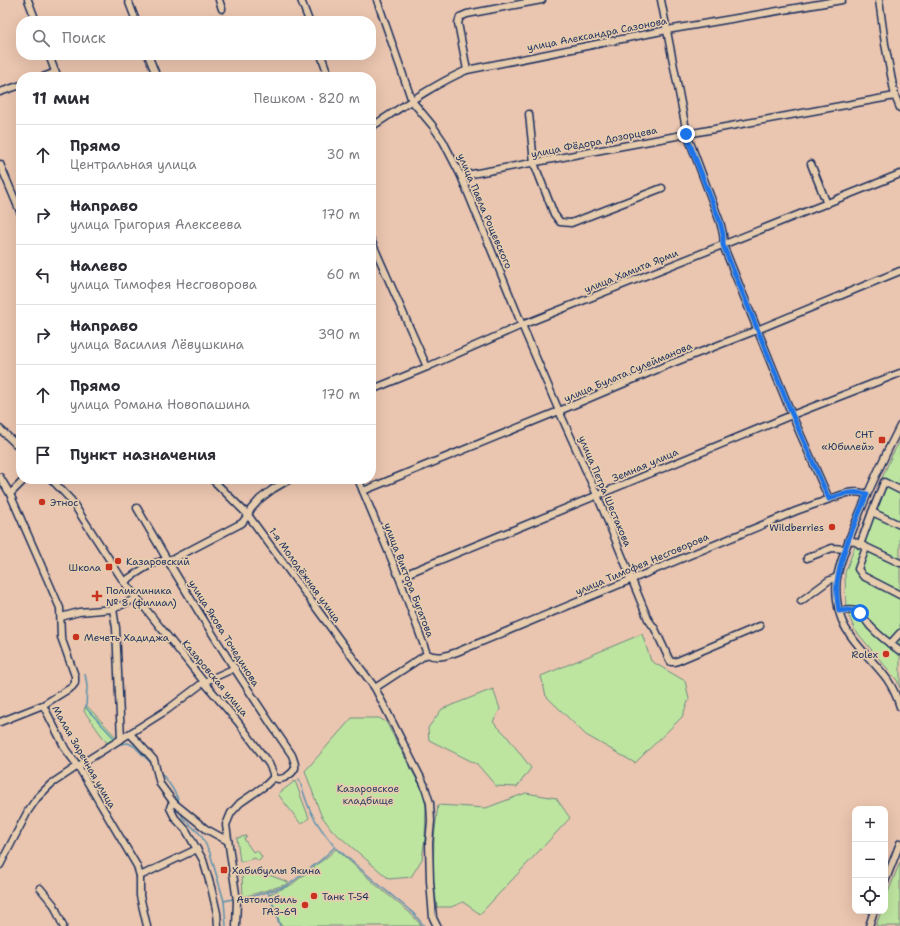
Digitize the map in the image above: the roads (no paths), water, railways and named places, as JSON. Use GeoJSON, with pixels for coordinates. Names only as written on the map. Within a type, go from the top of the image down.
{"type":"FeatureCollection","features":[{"type":"Feature","properties":{"kind":"street"},"geometry":{"type":"LineString","coordinates":[[28,0],[34,16]]}},
{"type":"Feature","properties":{"kind":"street"},"geometry":{"type":"LineString","coordinates":[[128,0],[134,16]]}},
{"type":"Feature","properties":{"kind":"street"},"geometry":{"type":"LineString","coordinates":[[219,0],[222,9]]}},
{"type":"Feature","properties":{"kind":"street"},"geometry":{"type":"LineString","coordinates":[[301,0],[307,16]]}},
{"type":"Feature","properties":{"kind":"street","name":"улица Павла Рощевского"},"geometry":{"type":"LineString","coordinates":[[377,0],[412,101],[443,141],[461,176],[559,411]]}},
{"type":"Feature","properties":{"kind":"street"},"geometry":{"type":"LineString","coordinates":[[467,70],[458,23],[460,17],[467,14],[542,0]]}},
{"type":"Feature","properties":{"kind":"street"},"geometry":{"type":"LineString","coordinates":[[661,0],[686,134],[720,222],[723,234],[723,245],[792,414],[829,499]]}},
{"type":"Feature","properties":{"kind":"street","name":"улица Александра Сазонова"},"geometry":{"type":"LineString","coordinates":[[376,124],[454,76],[467,70],[805,3],[842,0]]}},
{"type":"Feature","properties":{"kind":"street"},"geometry":{"type":"LineString","coordinates":[[879,0],[885,44],[895,96],[900,108]]}},
{"type":"Feature","properties":{"kind":"street"},"geometry":{"type":"LineString","coordinates":[[51,60],[56,72]]}},
{"type":"Feature","properties":{"kind":"street"},"geometry":{"type":"LineString","coordinates":[[150,60],[155,72]]}},
{"type":"Feature","properties":{"kind":"street"},"geometry":{"type":"LineString","coordinates":[[323,60],[327,72]]}},
{"type":"Feature","properties":{"kind":"street"},"geometry":{"type":"LineString","coordinates":[[0,92],[16,87]]}},
{"type":"Feature","properties":{"kind":"street","name":"улица Фёдора Дозорцева"},"geometry":{"type":"LineString","coordinates":[[461,176],[895,96]]}},
{"type":"Feature","properties":{"kind":"street"},"geometry":{"type":"LineString","coordinates":[[529,114],[534,163],[554,214],[560,222],[571,223],[662,188]]}},
{"type":"Feature","properties":{"kind":"street"},"geometry":{"type":"LineString","coordinates":[[0,164],[16,202]]}},
{"type":"Feature","properties":{"kind":"street"},"geometry":{"type":"LineString","coordinates":[[811,164],[827,204]]}},
{"type":"Feature","properties":{"kind":"street","name":"улица Хамита Ярми"},"geometry":{"type":"LineString","coordinates":[[376,388],[522,325],[900,174]]}},
{"type":"Feature","properties":{"kind":"street"},"geometry":{"type":"LineString","coordinates":[[376,251],[427,367]]}},
{"type":"Feature","properties":{"kind":"street","name":"улица Булата Сулейманова"},"geometry":{"type":"LineString","coordinates":[[363,491],[900,271]]}},
{"type":"Feature","properties":{"kind":"street","name":"Земная улица"},"geometry":{"type":"LineString","coordinates":[[399,577],[792,414],[900,373]]}},
{"type":"Feature","properties":{"kind":"street","name":"улица Петра Шестакова"},"geometry":{"type":"LineString","coordinates":[[559,411],[597,495],[648,619],[655,629],[668,659],[671,662],[675,662],[760,626]]}},
{"type":"Feature","properties":{"kind":"street"},"geometry":{"type":"LineString","coordinates":[[900,426],[881,462],[867,494],[849,539],[837,577],[839,611],[843,624],[851,636],[888,680],[896,694],[900,707]]}},
{"type":"Feature","properties":{"kind":"street"},"geometry":{"type":"LineString","coordinates":[[0,429],[16,444]]}},
{"type":"Feature","properties":{"kind":"street","name":"Малая Заречная улица"},"geometry":{"type":"LineString","coordinates":[[0,477],[10,494],[60,608],[61,637],[75,676],[72,687],[43,705],[66,750],[78,766],[137,866],[140,876],[140,896],[147,926]]}},
{"type":"Feature","properties":{"kind":"street"},"geometry":{"type":"LineString","coordinates":[[900,490],[884,482],[872,512],[858,569],[862,576],[900,595]]}},
{"type":"Feature","properties":{"kind":"street"},"geometry":{"type":"LineString","coordinates":[[10,494],[20,484]]}},
{"type":"Feature","properties":{"kind":"street","name":"Казаровская улица"},"geometry":{"type":"LineString","coordinates":[[56,484],[71,500],[124,582],[238,722],[265,758],[273,773],[273,778]]}},
{"type":"Feature","properties":{"kind":"street","name":"1-я Молодёжная улица"},"geometry":{"type":"LineString","coordinates":[[221,484],[248,515],[375,688],[424,784],[430,803],[430,881],[433,918],[437,926]]}},
{"type":"Feature","properties":{"kind":"street"},"geometry":{"type":"LineString","coordinates":[[124,582],[136,573],[156,563],[175,558],[242,522],[260,499],[282,484]]}},
{"type":"Feature","properties":{"kind":"street","name":"улица Виктора Бугатова"},"geometry":{"type":"LineString","coordinates":[[360,484],[399,577],[427,654],[375,688]]}},
{"type":"Feature","properties":{"kind":"street","name":"улица Тимофея Несговорова"},"geometry":{"type":"LineString","coordinates":[[427,654],[442,657],[457,652],[796,511],[847,493],[857,492],[867,494]]}},
{"type":"Feature","properties":{"kind":"street","name":"улица Якова Точединова"},"geometry":{"type":"LineString","coordinates":[[137,508],[167,561],[292,755],[295,762],[295,767],[292,772],[286,777],[278,779],[273,778]]}},
{"type":"Feature","properties":{"kind":"street"},"geometry":{"type":"LineString","coordinates":[[872,512],[900,525]]}},
{"type":"Feature","properties":{"kind":"street"},"geometry":{"type":"LineString","coordinates":[[849,539],[900,563]]}},
{"type":"Feature","properties":{"kind":"street"},"geometry":{"type":"LineString","coordinates":[[807,558],[832,548],[846,549]]}},
{"type":"Feature","properties":{"kind":"street"},"geometry":{"type":"LineString","coordinates":[[801,601],[828,581],[837,577]]}},
{"type":"Feature","properties":{"kind":"street"},"geometry":{"type":"LineString","coordinates":[[61,617],[78,612],[113,610],[137,598]]}},
{"type":"Feature","properties":{"kind":"street"},"geometry":{"type":"LineString","coordinates":[[113,610],[116,628],[121,740]]}},
{"type":"Feature","properties":{"kind":"street"},"geometry":{"type":"LineString","coordinates":[[839,611],[851,610],[860,613],[871,627],[900,651]]}},
{"type":"Feature","properties":{"kind":"street"},"geometry":{"type":"LineString","coordinates":[[890,644],[900,633]]}},
{"type":"Feature","properties":{"kind":"street"},"geometry":{"type":"LineString","coordinates":[[0,865],[28,811],[37,798],[51,784],[168,710],[204,682],[235,668]]}},
{"type":"Feature","properties":{"kind":"street"},"geometry":{"type":"LineString","coordinates":[[0,722],[43,705]]}},
{"type":"Feature","properties":{"kind":"street"},"geometry":{"type":"LineString","coordinates":[[130,734],[154,760],[160,784],[174,803],[206,829],[228,841]]}},
{"type":"Feature","properties":{"kind":"street"},"geometry":{"type":"LineString","coordinates":[[236,926],[237,901],[226,825],[230,813],[240,803],[266,785],[273,778]]}},
{"type":"Feature","properties":{"kind":"street"},"geometry":{"type":"LineString","coordinates":[[174,803],[170,808],[171,812],[186,830],[203,860],[217,913],[218,926]]}},
{"type":"Feature","properties":{"kind":"street"},"geometry":{"type":"LineString","coordinates":[[887,878],[900,843]]}},
{"type":"Feature","properties":{"kind":"street"},"geometry":{"type":"LineString","coordinates":[[140,876],[197,849]]}},
{"type":"Feature","properties":{"kind":"street"},"geometry":{"type":"LineString","coordinates":[[40,888],[54,906],[63,926]]}},
{"type":"Feature","properties":{"kind":"street"},"geometry":{"type":"LineString","coordinates":[[869,926],[873,914]]}},
{"type":"Feature","properties":{"kind":"waterway"},"geometry":{"type":"LineString","coordinates":[[85,674],[87,685],[86,708],[116,740]]}},
{"type":"Feature","properties":{"kind":"waterway"},"geometry":{"type":"LineString","coordinates":[[119,744],[128,743],[134,746],[153,765]]}},
{"type":"Feature","properties":{"kind":"waterway"},"geometry":{"type":"LineString","coordinates":[[160,772],[174,790],[179,803]]}},
{"type":"Feature","properties":{"kind":"waterway"},"geometry":{"type":"LineString","coordinates":[[299,779],[313,817],[335,847]]}},
{"type":"Feature","properties":{"kind":"waterway"},"geometry":{"type":"LineString","coordinates":[[180,812],[183,818],[201,835],[210,853],[224,901],[226,926]]}},
{"type":"Feature","properties":{"kind":"waterway"},"geometry":{"type":"LineString","coordinates":[[247,898],[287,886],[321,860],[335,847],[413,913],[424,926]]}},
{"type":"Feature","properties":{"kind":"waterway"},"geometry":{"type":"LineString","coordinates":[[268,892],[280,926]]}},
{"type":"Feature","properties":{"kind":"waterway"},"geometry":{"type":"LineString","coordinates":[[224,901],[233,899]]}},
{"type":"Feature","properties":{"kind":"place","name":"СНТ «Юбилей»"},"geometry":{"type":"Point","coordinates":[882,440]}},
{"type":"Feature","properties":{"kind":"place","name":"Этнос"},"geometry":{"type":"Point","coordinates":[42,502]}},
{"type":"Feature","properties":{"kind":"place","name":"Wildberries"},"geometry":{"type":"Point","coordinates":[832,527]}},
{"type":"Feature","properties":{"kind":"place","name":"Казаровский"},"geometry":{"type":"Point","coordinates":[118,561]}},
{"type":"Feature","properties":{"kind":"place","name":"Школа"},"geometry":{"type":"Point","coordinates":[109,567]}},
{"type":"Feature","properties":{"kind":"place","name":"Поликлиника № 8 (филиал)"},"geometry":{"type":"Point","coordinates":[97,596]}},
{"type":"Feature","properties":{"kind":"place","name":"Мечеть Хадиджа"},"geometry":{"type":"Point","coordinates":[76,637]}},
{"type":"Feature","properties":{"kind":"place","name":"Rolex"},"geometry":{"type":"Point","coordinates":[886,654]}},
{"type":"Feature","properties":{"kind":"place","name":"Хабибуллы Якина"},"geometry":{"type":"Point","coordinates":[224,870]}},
{"type":"Feature","properties":{"kind":"place","name":"Танк Т-54"},"geometry":{"type":"Point","coordinates":[314,896]}},
{"type":"Feature","properties":{"kind":"place","name":"Автомобиль ГАЗ-69"},"geometry":{"type":"Point","coordinates":[305,905]}},
{"type":"Feature","properties":{"kind":"park label","name":"Казаровское кладбище"},"geometry":{"type":"Point","coordinates":[368,794]}}]}
